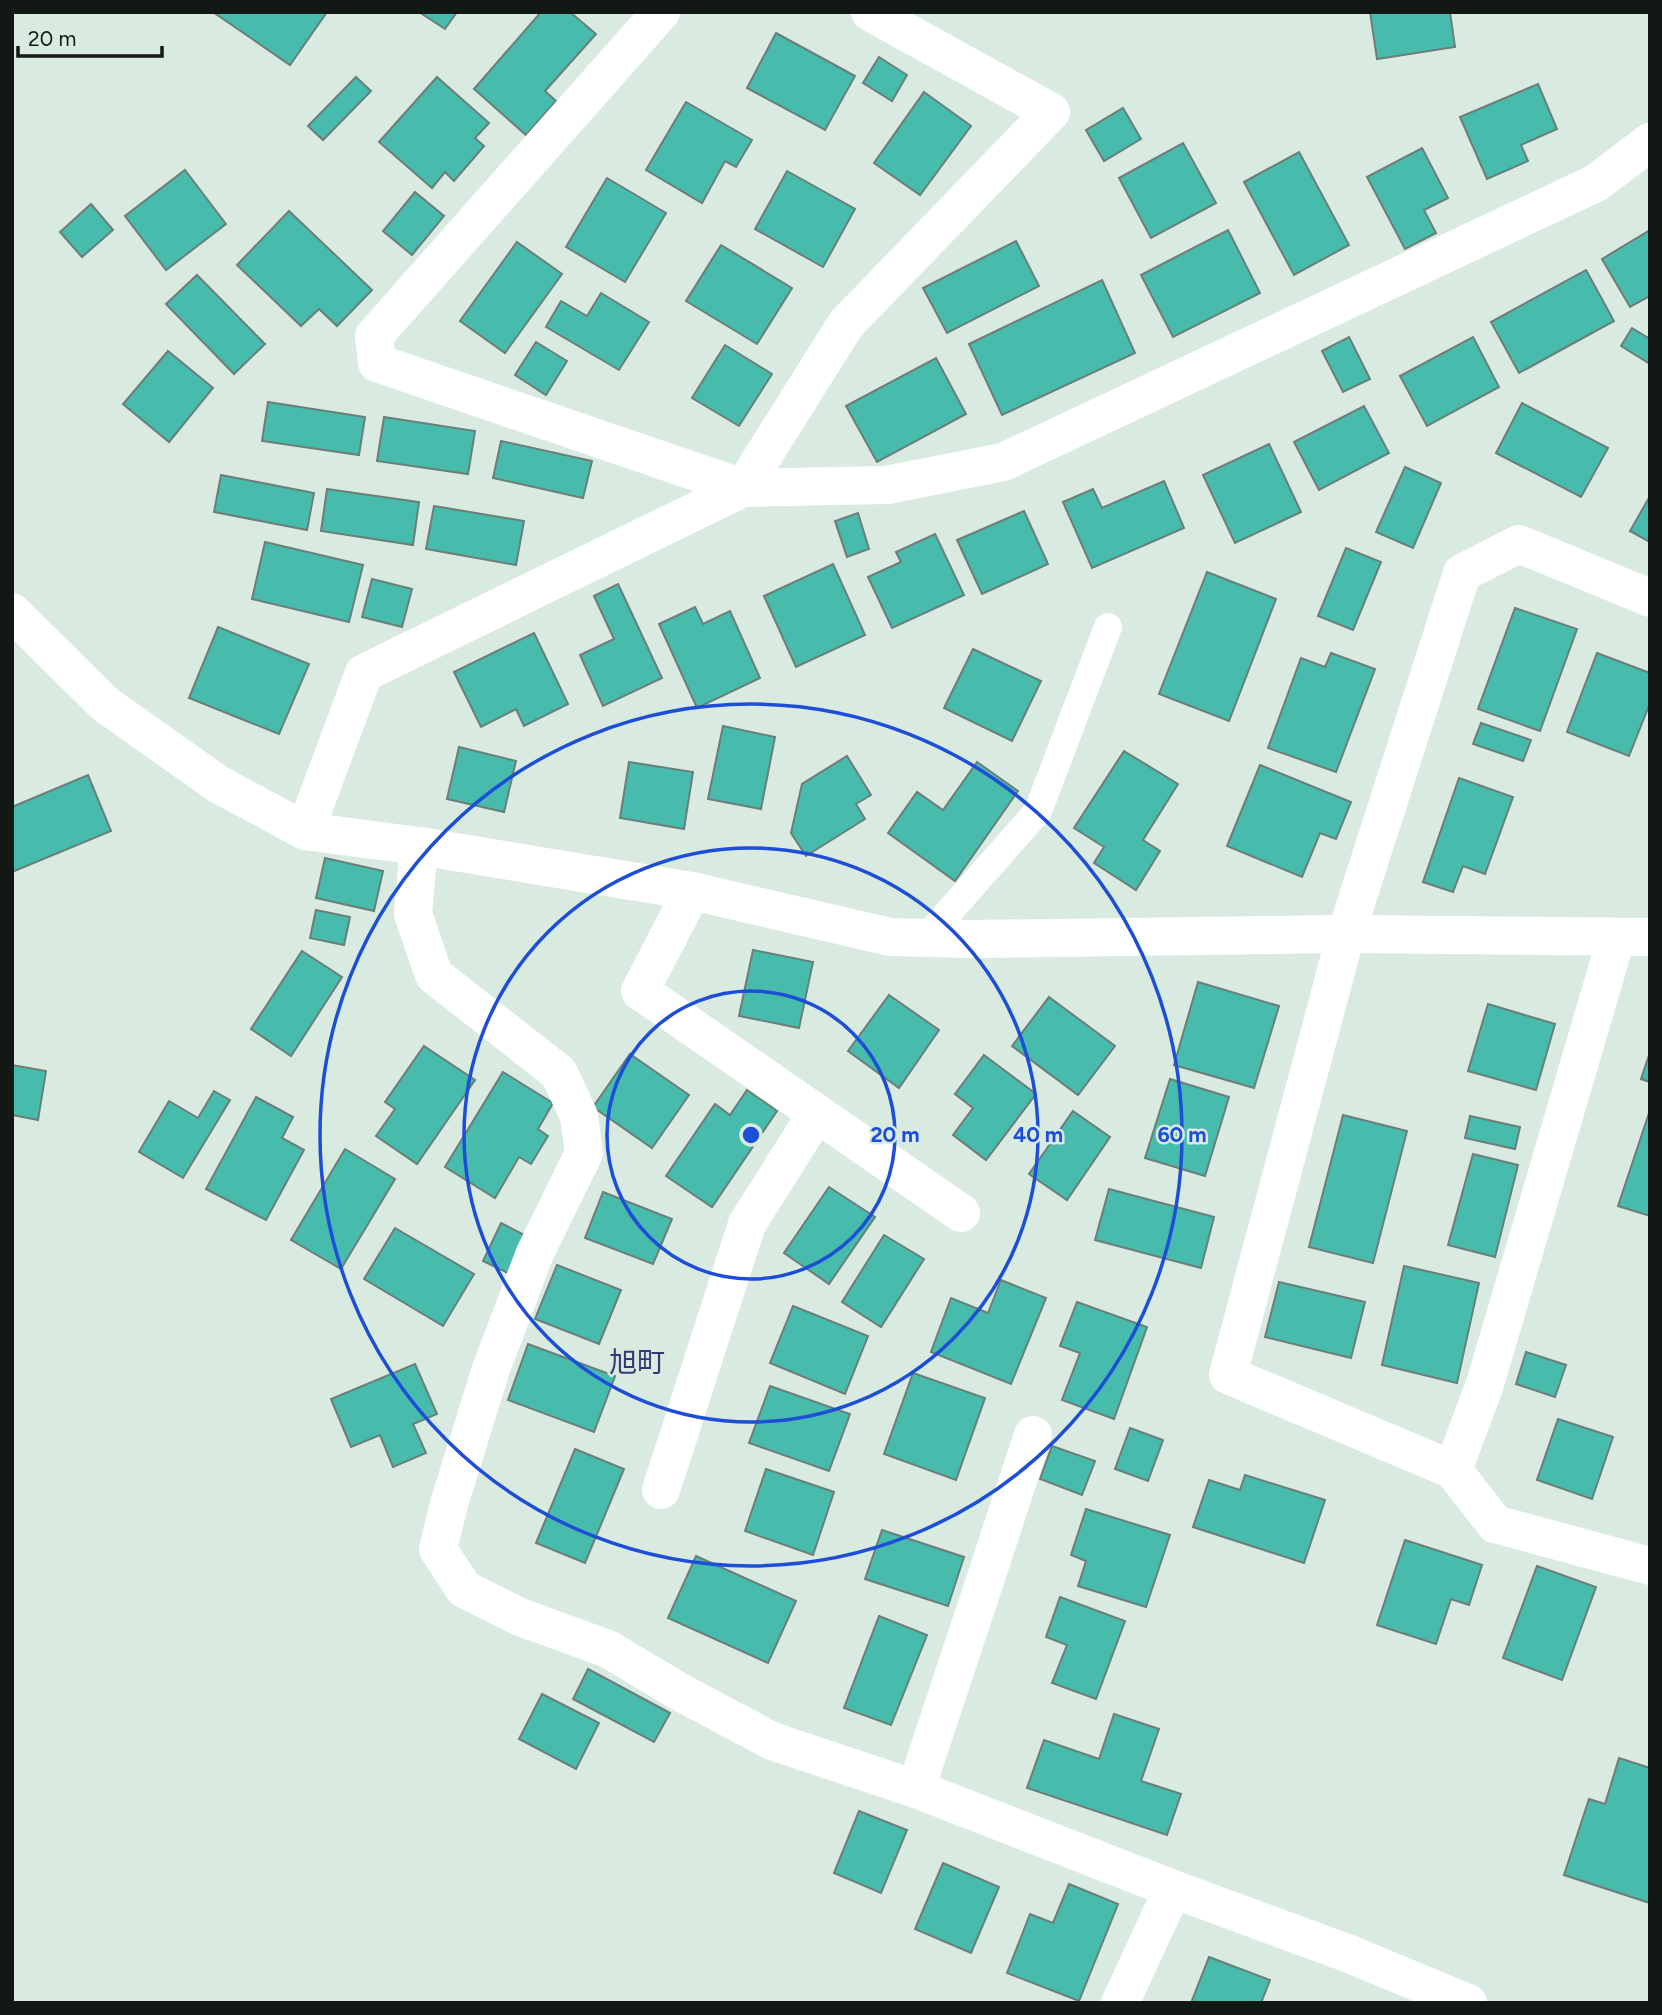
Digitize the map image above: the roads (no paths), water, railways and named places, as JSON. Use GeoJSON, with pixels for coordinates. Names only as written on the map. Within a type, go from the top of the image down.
{"type":"FeatureCollection","features":[{"type":"Feature","properties":{"kind":"street"},"geometry":{"type":"LineString","coordinates":[[661,12],[374,336],[377,363],[743,488],[887,485],[1003,462],[1596,183],[1650,142]]}},
{"type":"Feature","properties":{"kind":"street"},"geometry":{"type":"LineString","coordinates":[[305,831],[364,673],[743,488],[846,324],[1051,112],[870,12]]}},
{"type":"Feature","properties":{"kind":"street"},"geometry":{"type":"LineString","coordinates":[[1650,598],[1519,544],[1462,573],[1346,934],[1228,1375],[1453,1470],[1495,1524],[1650,1566]]}},
{"type":"Feature","properties":{"kind":"street"},"geometry":{"type":"LineString","coordinates":[[12,612],[105,704],[218,784],[305,831],[419,846],[692,891],[890,937],[1346,934],[1633,938],[1485,1384],[1453,1470]]}},
{"type":"Feature","properties":{"kind":"street"},"geometry":{"type":"LineString","coordinates":[[419,846],[413,914],[433,975],[559,1073],[579,1116],[584,1153],[535,1252],[491,1369],[449,1504],[438,1549],[464,1589],[520,1617],[608,1649],[680,1692],[772,1741],[916,1789],[1173,1889],[1348,1952],[1468,2003]]}},
{"type":"Feature","properties":{"kind":"street"},"geometry":{"type":"LineString","coordinates":[[692,891],[640,991],[961,1213]]}},
{"type":"Feature","properties":{"kind":"street"},"geometry":{"type":"LineString","coordinates":[[661,1490],[747,1224],[817,1113]]}},
{"type":"Feature","properties":{"kind":"street"},"geometry":{"type":"LineString","coordinates":[[916,1789],[1033,1435]]}},
{"type":"Feature","properties":{"kind":"street"},"geometry":{"type":"LineString","coordinates":[[1120,2003],[1173,1889]]}},
{"type":"Feature","properties":{"kind":"lane"},"geometry":{"type":"LineString","coordinates":[[926,938],[1038,811],[1108,627]]}},
{"type":"Feature","properties":{"kind":"district","name":"旭町"},"geometry":{"type":"Point","coordinates":[637,1362]}}]}
